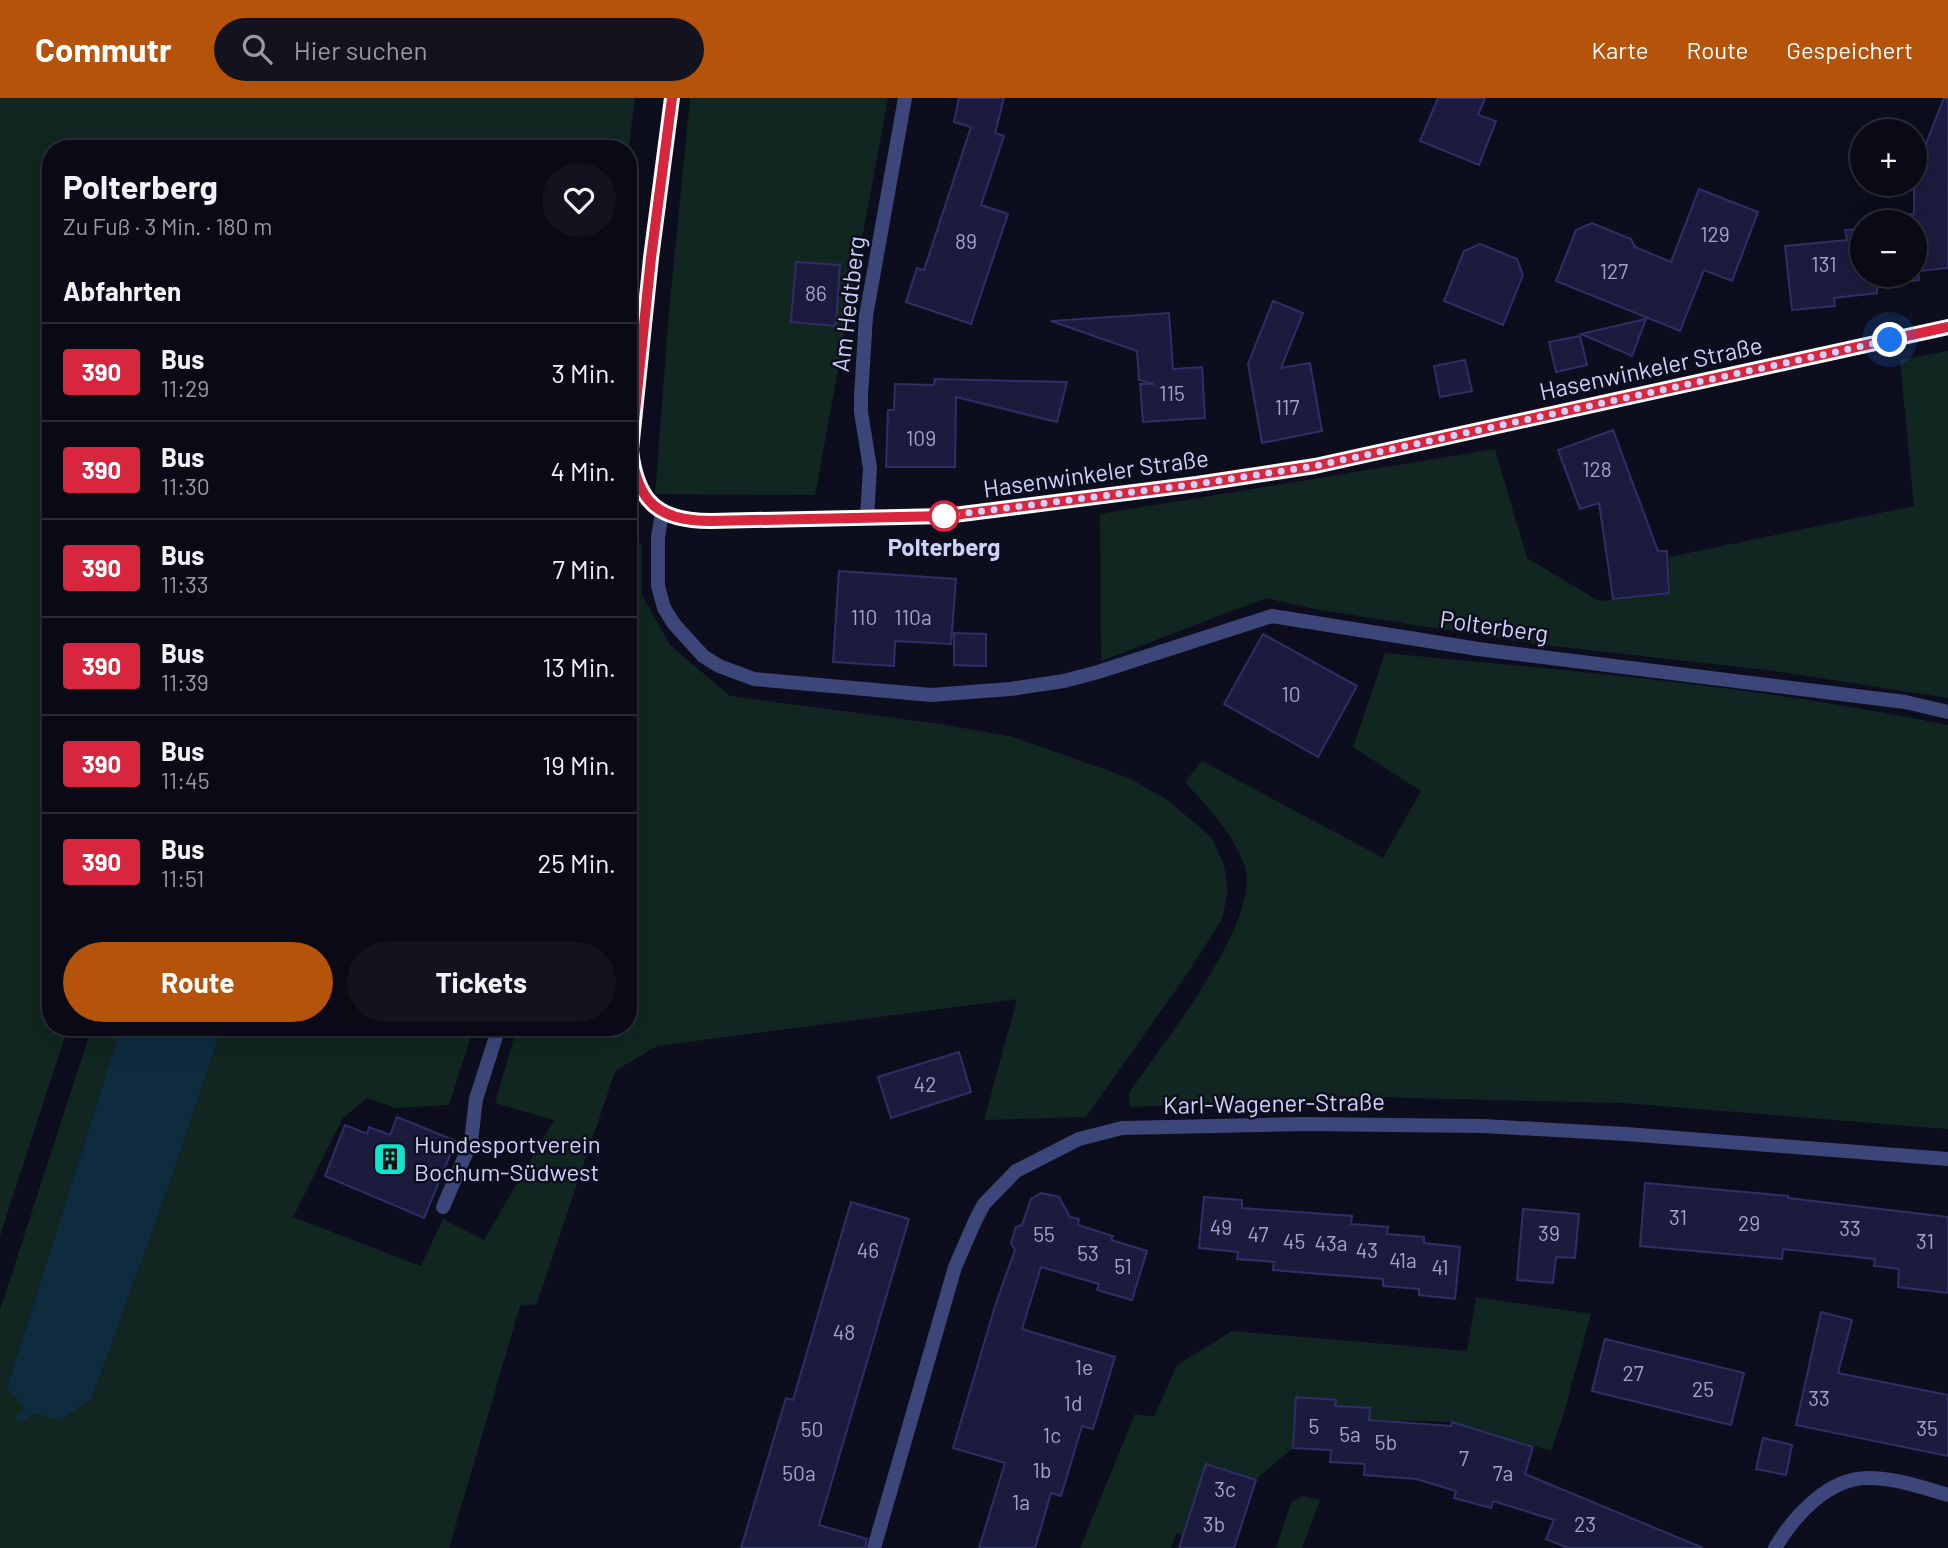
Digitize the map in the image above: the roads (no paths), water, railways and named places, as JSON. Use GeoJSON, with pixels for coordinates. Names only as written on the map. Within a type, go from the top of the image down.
{"type":"FeatureCollection","features":[{"type":"Feature","properties":{"kind":"street"},"geometry":{"type":"LineString","coordinates":[[637,370],[672,98]]}},
{"type":"Feature","properties":{"kind":"street","name":"Am Hedtberg"},"geometry":{"type":"LineString","coordinates":[[867,517],[870,468],[860,396],[866,316],[905,98]]}},
{"type":"Feature","properties":{"kind":"street","name":"Hasenwinkeler Straße"},"geometry":{"type":"LineString","coordinates":[[662,513],[698,521],[946,516],[1197,484],[1315,466],[1948,327]]}},
{"type":"Feature","properties":{"kind":"street"},"geometry":{"type":"LineString","coordinates":[[637,479],[647,498],[662,513]]}},
{"type":"Feature","properties":{"kind":"street","name":"Polterberg"},"geometry":{"type":"LineString","coordinates":[[662,513],[658,586],[664,608],[674,624],[703,656],[719,666],[754,679],[931,695],[1010,689],[1064,681],[1098,672],[1272,616],[1478,649],[1905,702],[1948,712]]}},
{"type":"Feature","properties":{"kind":"street"},"geometry":{"type":"LineString","coordinates":[[443,1207],[471,1142],[476,1099],[496,1036]]}},
{"type":"Feature","properties":{"kind":"street","name":"Karl-Wagener-Straße"},"geometry":{"type":"LineString","coordinates":[[874,1548],[955,1267],[976,1219],[984,1204],[1016,1171],[1079,1139],[1122,1128],[1303,1124],[1483,1126],[1626,1134],[1948,1159]]}},
{"type":"Feature","properties":{"kind":"street"},"geometry":{"type":"LineString","coordinates":[[1775,1548],[1809,1504],[1851,1481],[1868,1478],[1903,1482],[1948,1495]]}},
{"type":"Feature","properties":{"kind":"water"},"geometry":{"type":"Polygon","coordinates":[[[118,1036],[219,1036],[169,1186],[92,1398],[61,1420],[28,1412],[7,1387],[118,1036]]]}},
{"type":"Feature","properties":{"kind":"waterway"},"geometry":{"type":"LineString","coordinates":[[21,1418],[35,1401]]}},
{"type":"Feature","properties":{"kind":"place","name":"Polterberg"},"geometry":{"type":"Point","coordinates":[944,516]}},
{"type":"Feature","properties":{"kind":"place","name":"Hundesportverein Bochum-Südwest"},"geometry":{"type":"Point","coordinates":[390,1159]}}]}
